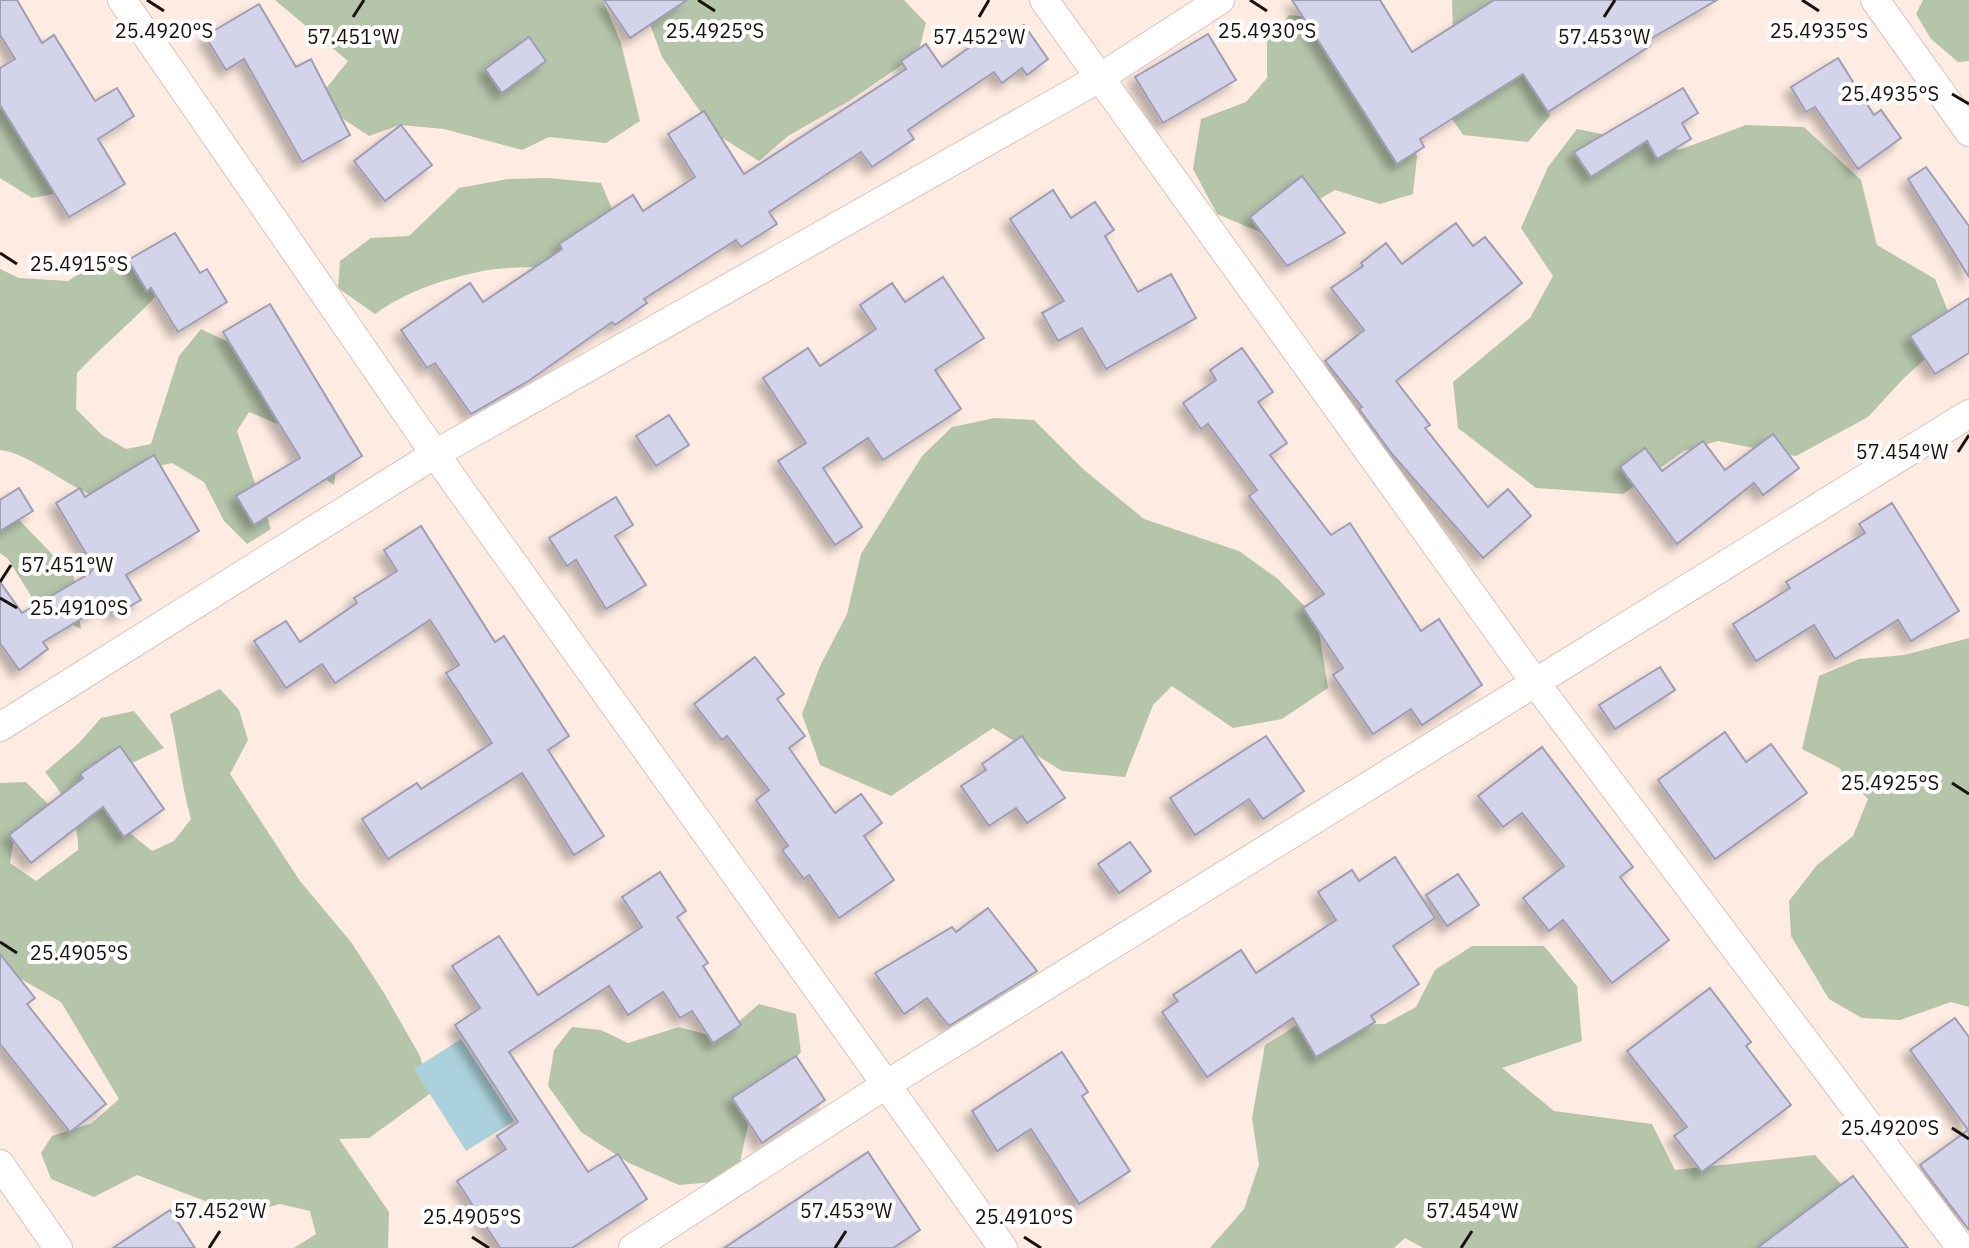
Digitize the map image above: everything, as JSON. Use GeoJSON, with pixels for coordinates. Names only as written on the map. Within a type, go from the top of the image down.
{"type":"FeatureCollection","features":[{"type":"Feature","properties":{"kind":"street"},"geometry":{"type":"LineString","coordinates":[[122,0],[435,454],[884,1086],[1003,1248]]}},
{"type":"Feature","properties":{"kind":"street"},"geometry":{"type":"LineString","coordinates":[[1044,0],[1534,681],[1961,1248]]}},
{"type":"Feature","properties":{"kind":"street"},"geometry":{"type":"LineString","coordinates":[[0,727],[435,454],[1101,77],[1220,0]]}},
{"type":"Feature","properties":{"kind":"street"},"geometry":{"type":"LineString","coordinates":[[1875,0],[1969,132]]}},
{"type":"Feature","properties":{"kind":"street"},"geometry":{"type":"LineString","coordinates":[[633,1248],[884,1086],[1969,414]]}},
{"type":"Feature","properties":{"kind":"street"},"geometry":{"type":"LineString","coordinates":[[0,1164],[58,1248]]}},
{"type":"Feature","properties":{"kind":"green space"},"geometry":{"type":"Polygon","coordinates":[[[275,0],[603,0],[621,43],[640,121],[606,143],[549,137],[522,150],[444,129],[400,125],[369,136],[316,101],[348,61],[275,0]]]}},
{"type":"Feature","properties":{"kind":"green space"},"geometry":{"type":"Polygon","coordinates":[[[675,0],[904,0],[926,23],[918,54],[849,101],[788,136],[759,161],[716,134],[662,57],[647,16],[675,0]]]}},
{"type":"Feature","properties":{"kind":"green space"},"geometry":{"type":"Polygon","coordinates":[[[1452,0],[1497,0],[1540,65],[1550,116],[1528,142],[1463,135],[1433,91],[1453,31],[1452,0]]]}},
{"type":"Feature","properties":{"kind":"green space"},"geometry":{"type":"Polygon","coordinates":[[[1923,0],[1969,0],[1969,61],[1958,62],[1931,39],[1916,14],[1923,0]]]}},
{"type":"Feature","properties":{"kind":"green space"},"geometry":{"type":"Polygon","coordinates":[[[1289,15],[1334,19],[1394,109],[1417,156],[1413,194],[1380,204],[1335,190],[1262,233],[1217,214],[1193,169],[1201,119],[1246,102],[1267,78],[1267,41],[1289,15]]]}},
{"type":"Feature","properties":{"kind":"green space"},"geometry":{"type":"Polygon","coordinates":[[[0,97],[70,191],[32,198],[0,178],[0,97]]]}},
{"type":"Feature","properties":{"kind":"green space"},"geometry":{"type":"Polygon","coordinates":[[[1746,125],[1804,127],[1861,180],[1877,245],[1935,279],[1956,331],[1904,378],[1868,417],[1796,456],[1718,441],[1684,451],[1623,494],[1536,488],[1458,428],[1453,382],[1530,318],[1553,276],[1521,228],[1548,167],[1577,129],[1679,150],[1746,125]]]}},
{"type":"Feature","properties":{"kind":"green space"},"geometry":{"type":"Polygon","coordinates":[[[548,178],[601,183],[615,216],[585,255],[562,263],[488,270],[458,277],[414,292],[375,314],[338,288],[340,261],[371,238],[409,236],[459,188],[508,179],[548,178]]]}},
{"type":"Feature","properties":{"kind":"green space"},"geometry":{"type":"Polygon","coordinates":[[[111,254],[178,271],[77,373],[76,409],[102,435],[126,449],[151,444],[179,356],[201,329],[263,359],[338,457],[334,485],[304,465],[280,425],[249,412],[237,431],[271,529],[247,544],[224,521],[204,482],[172,463],[138,471],[92,495],[22,457],[0,450],[0,269],[19,278],[68,281],[111,254]]]}},
{"type":"Feature","properties":{"kind":"green space"},"geometry":{"type":"Polygon","coordinates":[[[995,418],[1034,420],[1083,469],[1144,519],[1239,551],[1278,579],[1317,619],[1328,688],[1282,719],[1233,728],[1172,686],[1153,705],[1125,777],[1062,771],[993,728],[891,796],[820,765],[802,714],[820,666],[847,614],[861,554],[922,456],[952,427],[995,418]]]}},
{"type":"Feature","properties":{"kind":"green space"},"geometry":{"type":"Polygon","coordinates":[[[0,500],[74,577],[81,629],[38,607],[8,559],[0,553],[0,500]]]}},
{"type":"Feature","properties":{"kind":"green space"},"geometry":{"type":"Polygon","coordinates":[[[1969,638],[1969,1007],[1951,1002],[1900,1020],[1862,1018],[1829,999],[1791,936],[1789,901],[1817,865],[1853,836],[1868,799],[1839,768],[1802,749],[1819,676],[1859,659],[1904,655],[1969,638]]]}},
{"type":"Feature","properties":{"kind":"green space"},"geometry":{"type":"Polygon","coordinates":[[[220,689],[239,710],[248,740],[230,774],[300,881],[351,942],[420,1056],[431,1093],[369,1138],[339,1139],[389,1212],[388,1248],[294,1248],[316,1234],[310,1211],[280,1204],[242,1215],[137,1175],[94,1197],[51,1179],[41,1153],[52,1136],[92,1123],[119,1099],[61,1002],[0,967],[0,783],[26,782],[58,814],[14,839],[10,863],[36,881],[78,850],[76,828],[69,808],[45,772],[79,743],[101,718],[134,711],[164,748],[117,770],[126,830],[152,851],[174,841],[191,819],[170,714],[220,689]]]}},
{"type":"Feature","properties":{"kind":"green space"},"geometry":{"type":"Polygon","coordinates":[[[1472,946],[1544,946],[1577,986],[1582,1041],[1502,1068],[1554,1111],[1652,1124],[1675,1170],[1815,1155],[1857,1202],[1829,1248],[1423,1248],[1405,1238],[1394,1248],[1210,1248],[1244,1209],[1259,1165],[1252,1118],[1265,1045],[1297,1025],[1385,1024],[1416,1007],[1435,970],[1472,946]]]}},
{"type":"Feature","properties":{"kind":"green space"},"geometry":{"type":"Polygon","coordinates":[[[759,1004],[796,1014],[801,1052],[753,1102],[740,1162],[713,1182],[679,1185],[629,1163],[581,1132],[548,1086],[554,1050],[572,1027],[601,1030],[628,1043],[679,1027],[720,1038],[759,1004]]]}},
{"type":"Feature","properties":{"kind":"water"},"geometry":{"type":"Polygon","coordinates":[[[461,1039],[514,1121],[466,1151],[414,1069],[461,1039]]]}},
{"type":"Feature","properties":{"kind":"building"},"geometry":{"type":"Polygon","coordinates":[[[0,0],[17,0],[42,43],[54,35],[95,101],[117,88],[134,116],[98,139],[125,184],[69,217],[0,105],[0,68],[15,59],[0,35],[0,0]]]}},
{"type":"Feature","properties":{"kind":"building"},"geometry":{"type":"Polygon","coordinates":[[[604,0],[687,0],[630,38],[604,0]]]}},
{"type":"Feature","properties":{"kind":"building"},"geometry":{"type":"Polygon","coordinates":[[[1292,0],[1380,0],[1412,52],[1494,0],[1717,0],[1647,41],[1650,46],[1548,112],[1523,74],[1420,139],[1424,147],[1397,164],[1292,0]]]}},
{"type":"Feature","properties":{"kind":"building"},"geometry":{"type":"Polygon","coordinates":[[[259,4],[296,67],[311,59],[350,135],[302,162],[244,59],[226,70],[205,36],[259,4]]]}},
{"type":"Feature","properties":{"kind":"building"},"geometry":{"type":"Polygon","coordinates":[[[1024,25],[1048,59],[1027,75],[1022,68],[1002,83],[994,72],[908,130],[914,139],[872,167],[861,152],[769,212],[777,224],[741,247],[736,240],[644,299],[647,303],[615,325],[612,322],[530,380],[471,414],[435,363],[427,368],[401,330],[470,283],[483,302],[562,249],[559,244],[633,195],[643,211],[695,177],[668,134],[704,111],[744,174],[906,69],[901,61],[926,44],[942,67],[992,31],[1000,42],[1024,25]]]}},
{"type":"Feature","properties":{"kind":"building"},"geometry":{"type":"Polygon","coordinates":[[[1208,34],[1236,80],[1163,123],[1135,77],[1208,34]]]}},
{"type":"Feature","properties":{"kind":"building"},"geometry":{"type":"Polygon","coordinates":[[[529,37],[546,61],[502,93],[485,69],[529,37]]]}},
{"type":"Feature","properties":{"kind":"building"},"geometry":{"type":"Polygon","coordinates":[[[1838,58],[1874,115],[1881,110],[1901,138],[1858,169],[1815,107],[1806,112],[1791,87],[1838,58]]]}},
{"type":"Feature","properties":{"kind":"building"},"geometry":{"type":"Polygon","coordinates":[[[1683,88],[1698,113],[1682,123],[1691,139],[1657,159],[1647,141],[1591,177],[1574,152],[1683,88]]]}},
{"type":"Feature","properties":{"kind":"building"},"geometry":{"type":"Polygon","coordinates":[[[401,125],[432,165],[385,201],[354,161],[401,125]]]}},
{"type":"Feature","properties":{"kind":"building"},"geometry":{"type":"Polygon","coordinates":[[[1926,167],[1969,226],[1969,277],[1908,179],[1926,167]]]}},
{"type":"Feature","properties":{"kind":"building"},"geometry":{"type":"Polygon","coordinates":[[[1302,176],[1345,233],[1287,266],[1250,217],[1302,176]]]}},
{"type":"Feature","properties":{"kind":"building"},"geometry":{"type":"Polygon","coordinates":[[[1053,190],[1071,218],[1095,202],[1114,230],[1105,236],[1138,292],[1171,274],[1196,318],[1106,369],[1082,328],[1058,341],[1042,313],[1064,301],[1010,219],[1053,190]]]}},
{"type":"Feature","properties":{"kind":"building"},"geometry":{"type":"Polygon","coordinates":[[[1456,223],[1473,246],[1485,237],[1522,283],[1396,381],[1430,425],[1425,428],[1488,507],[1508,489],[1531,516],[1483,558],[1392,454],[1359,409],[1362,407],[1325,361],[1364,330],[1331,288],[1363,266],[1361,263],[1386,243],[1402,264],[1456,223]]]}},
{"type":"Feature","properties":{"kind":"building"},"geometry":{"type":"Polygon","coordinates":[[[175,233],[200,273],[207,269],[227,302],[178,332],[151,288],[147,291],[128,260],[175,233]]]}},
{"type":"Feature","properties":{"kind":"building"},"geometry":{"type":"Polygon","coordinates":[[[943,277],[984,338],[935,370],[961,409],[883,460],[868,438],[823,468],[862,527],[835,545],[778,461],[806,443],[763,378],[808,348],[820,366],[876,329],[860,305],[892,283],[905,302],[943,277]]]}},
{"type":"Feature","properties":{"kind":"building"},"geometry":{"type":"Polygon","coordinates":[[[1969,298],[1969,353],[1935,374],[1910,336],[1969,298]]]}},
{"type":"Feature","properties":{"kind":"building"},"geometry":{"type":"Polygon","coordinates":[[[270,304],[362,456],[254,525],[236,496],[300,458],[223,332],[270,304]]]}},
{"type":"Feature","properties":{"kind":"building"},"geometry":{"type":"Polygon","coordinates":[[[1242,348],[1273,392],[1258,402],[1287,443],[1270,455],[1331,535],[1350,523],[1421,631],[1439,619],[1482,685],[1422,725],[1411,709],[1373,734],[1333,675],[1343,668],[1303,608],[1324,594],[1249,496],[1257,490],[1208,424],[1201,429],[1183,403],[1216,380],[1210,370],[1242,348]]]}},
{"type":"Feature","properties":{"kind":"building"},"geometry":{"type":"Polygon","coordinates":[[[669,415],[689,445],[656,466],[636,436],[669,415]]]}},
{"type":"Feature","properties":{"kind":"building"},"geometry":{"type":"Polygon","coordinates":[[[1773,434],[1799,468],[1763,495],[1754,483],[1677,544],[1620,467],[1645,448],[1662,471],[1703,441],[1725,470],[1773,434]]]}},
{"type":"Feature","properties":{"kind":"building"},"geometry":{"type":"Polygon","coordinates":[[[154,455],[199,531],[126,575],[141,600],[115,615],[108,603],[43,642],[48,649],[19,670],[0,643],[0,582],[22,613],[90,573],[94,567],[56,503],[80,488],[85,497],[154,455]]]}},
{"type":"Feature","properties":{"kind":"building"},"geometry":{"type":"Polygon","coordinates":[[[19,488],[33,511],[0,531],[0,500],[19,488]]]}},
{"type":"Feature","properties":{"kind":"building"},"geometry":{"type":"Polygon","coordinates":[[[616,497],[633,525],[615,536],[646,585],[606,609],[576,560],[567,566],[549,538],[616,497]]]}},
{"type":"Feature","properties":{"kind":"building"},"geometry":{"type":"Polygon","coordinates":[[[1892,503],[1959,611],[1911,641],[1898,620],[1835,659],[1814,625],[1756,661],[1733,624],[1790,588],[1786,582],[1865,533],[1859,524],[1892,503]]]}},
{"type":"Feature","properties":{"kind":"building"},"geometry":{"type":"Polygon","coordinates":[[[421,526],[495,642],[504,636],[569,736],[548,750],[604,836],[574,855],[522,773],[388,859],[362,819],[417,783],[421,789],[492,743],[446,673],[459,665],[430,620],[335,683],[322,664],[286,688],[254,641],[286,621],[300,642],[357,603],[354,598],[397,571],[384,550],[421,526]]]}},
{"type":"Feature","properties":{"kind":"building"},"geometry":{"type":"Polygon","coordinates":[[[755,657],[784,694],[777,699],[805,736],[789,748],[835,813],[861,794],[882,823],[864,836],[894,880],[839,918],[809,875],[804,879],[782,850],[788,846],[756,800],[769,790],[727,736],[722,740],[694,704],[755,657]]]}},
{"type":"Feature","properties":{"kind":"building"},"geometry":{"type":"Polygon","coordinates":[[[1660,667],[1675,690],[1615,729],[1599,705],[1660,667]]]}},
{"type":"Feature","properties":{"kind":"building"},"geometry":{"type":"Polygon","coordinates":[[[1725,732],[1746,762],[1771,744],[1807,793],[1715,859],[1658,780],[1725,732]]]}},
{"type":"Feature","properties":{"kind":"building"},"geometry":{"type":"Polygon","coordinates":[[[1022,736],[1065,798],[1027,823],[1016,808],[989,826],[961,786],[986,770],[982,764],[1022,736]]]}},
{"type":"Feature","properties":{"kind":"building"},"geometry":{"type":"Polygon","coordinates":[[[1266,736],[1304,791],[1263,819],[1249,799],[1195,835],[1170,798],[1266,736]]]}},
{"type":"Feature","properties":{"kind":"building"},"geometry":{"type":"Polygon","coordinates":[[[120,746],[164,809],[124,837],[103,807],[31,863],[9,835],[83,778],[80,774],[120,746]]]}},
{"type":"Feature","properties":{"kind":"building"},"geometry":{"type":"Polygon","coordinates":[[[1542,747],[1633,867],[1620,877],[1669,940],[1612,983],[1563,920],[1549,931],[1523,898],[1564,866],[1522,813],[1503,827],[1478,796],[1542,747]]]}},
{"type":"Feature","properties":{"kind":"building"},"geometry":{"type":"Polygon","coordinates":[[[1130,842],[1151,871],[1119,893],[1098,864],[1130,842]]]}},
{"type":"Feature","properties":{"kind":"building"},"geometry":{"type":"Polygon","coordinates":[[[1395,857],[1435,918],[1393,946],[1419,984],[1371,1016],[1375,1022],[1316,1057],[1293,1018],[1207,1077],[1162,1012],[1178,1001],[1173,995],[1241,950],[1256,973],[1336,920],[1318,892],[1352,870],[1359,881],[1395,857]]]}},
{"type":"Feature","properties":{"kind":"building"},"geometry":{"type":"Polygon","coordinates":[[[660,872],[686,911],[677,917],[708,963],[703,966],[741,1025],[713,1043],[692,1011],[680,1018],[663,992],[628,1015],[609,986],[509,1052],[588,1172],[618,1154],[647,1199],[572,1248],[500,1248],[457,1181],[506,1149],[497,1136],[518,1122],[455,1025],[480,1008],[452,966],[499,936],[538,995],[642,927],[622,897],[660,872]]]}},
{"type":"Feature","properties":{"kind":"building"},"geometry":{"type":"Polygon","coordinates":[[[1458,874],[1479,905],[1447,926],[1426,895],[1458,874]]]}},
{"type":"Feature","properties":{"kind":"building"},"geometry":{"type":"Polygon","coordinates":[[[988,908],[1037,971],[949,1026],[927,998],[904,1014],[875,973],[952,927],[956,932],[988,908]]]}},
{"type":"Feature","properties":{"kind":"building"},"geometry":{"type":"Polygon","coordinates":[[[0,954],[35,998],[27,1004],[106,1104],[70,1132],[0,1044],[0,954]]]}},
{"type":"Feature","properties":{"kind":"building"},"geometry":{"type":"Polygon","coordinates":[[[1710,988],[1751,1042],[1746,1046],[1791,1105],[1702,1172],[1674,1136],[1687,1127],[1627,1051],[1710,988]]]}},
{"type":"Feature","properties":{"kind":"building"},"geometry":{"type":"Polygon","coordinates":[[[1955,1018],[1969,1037],[1969,1230],[1920,1165],[1968,1130],[1910,1050],[1955,1018]]]}},
{"type":"Feature","properties":{"kind":"building"},"geometry":{"type":"Polygon","coordinates":[[[1062,1052],[1088,1092],[1082,1096],[1130,1171],[1079,1204],[1031,1129],[997,1151],[972,1111],[1062,1052]]]}},
{"type":"Feature","properties":{"kind":"building"},"geometry":{"type":"Polygon","coordinates":[[[796,1056],[825,1100],[762,1143],[732,1098],[796,1056]]]}},
{"type":"Feature","properties":{"kind":"building"},"geometry":{"type":"Polygon","coordinates":[[[868,1152],[920,1230],[893,1248],[724,1248],[868,1152]]]}},
{"type":"Feature","properties":{"kind":"building"},"geometry":{"type":"Polygon","coordinates":[[[1853,1176],[1908,1248],[1757,1248],[1853,1176]]]}},
{"type":"Feature","properties":{"kind":"building"},"geometry":{"type":"Polygon","coordinates":[[[170,1210],[195,1248],[113,1248],[170,1210]]]}}]}
